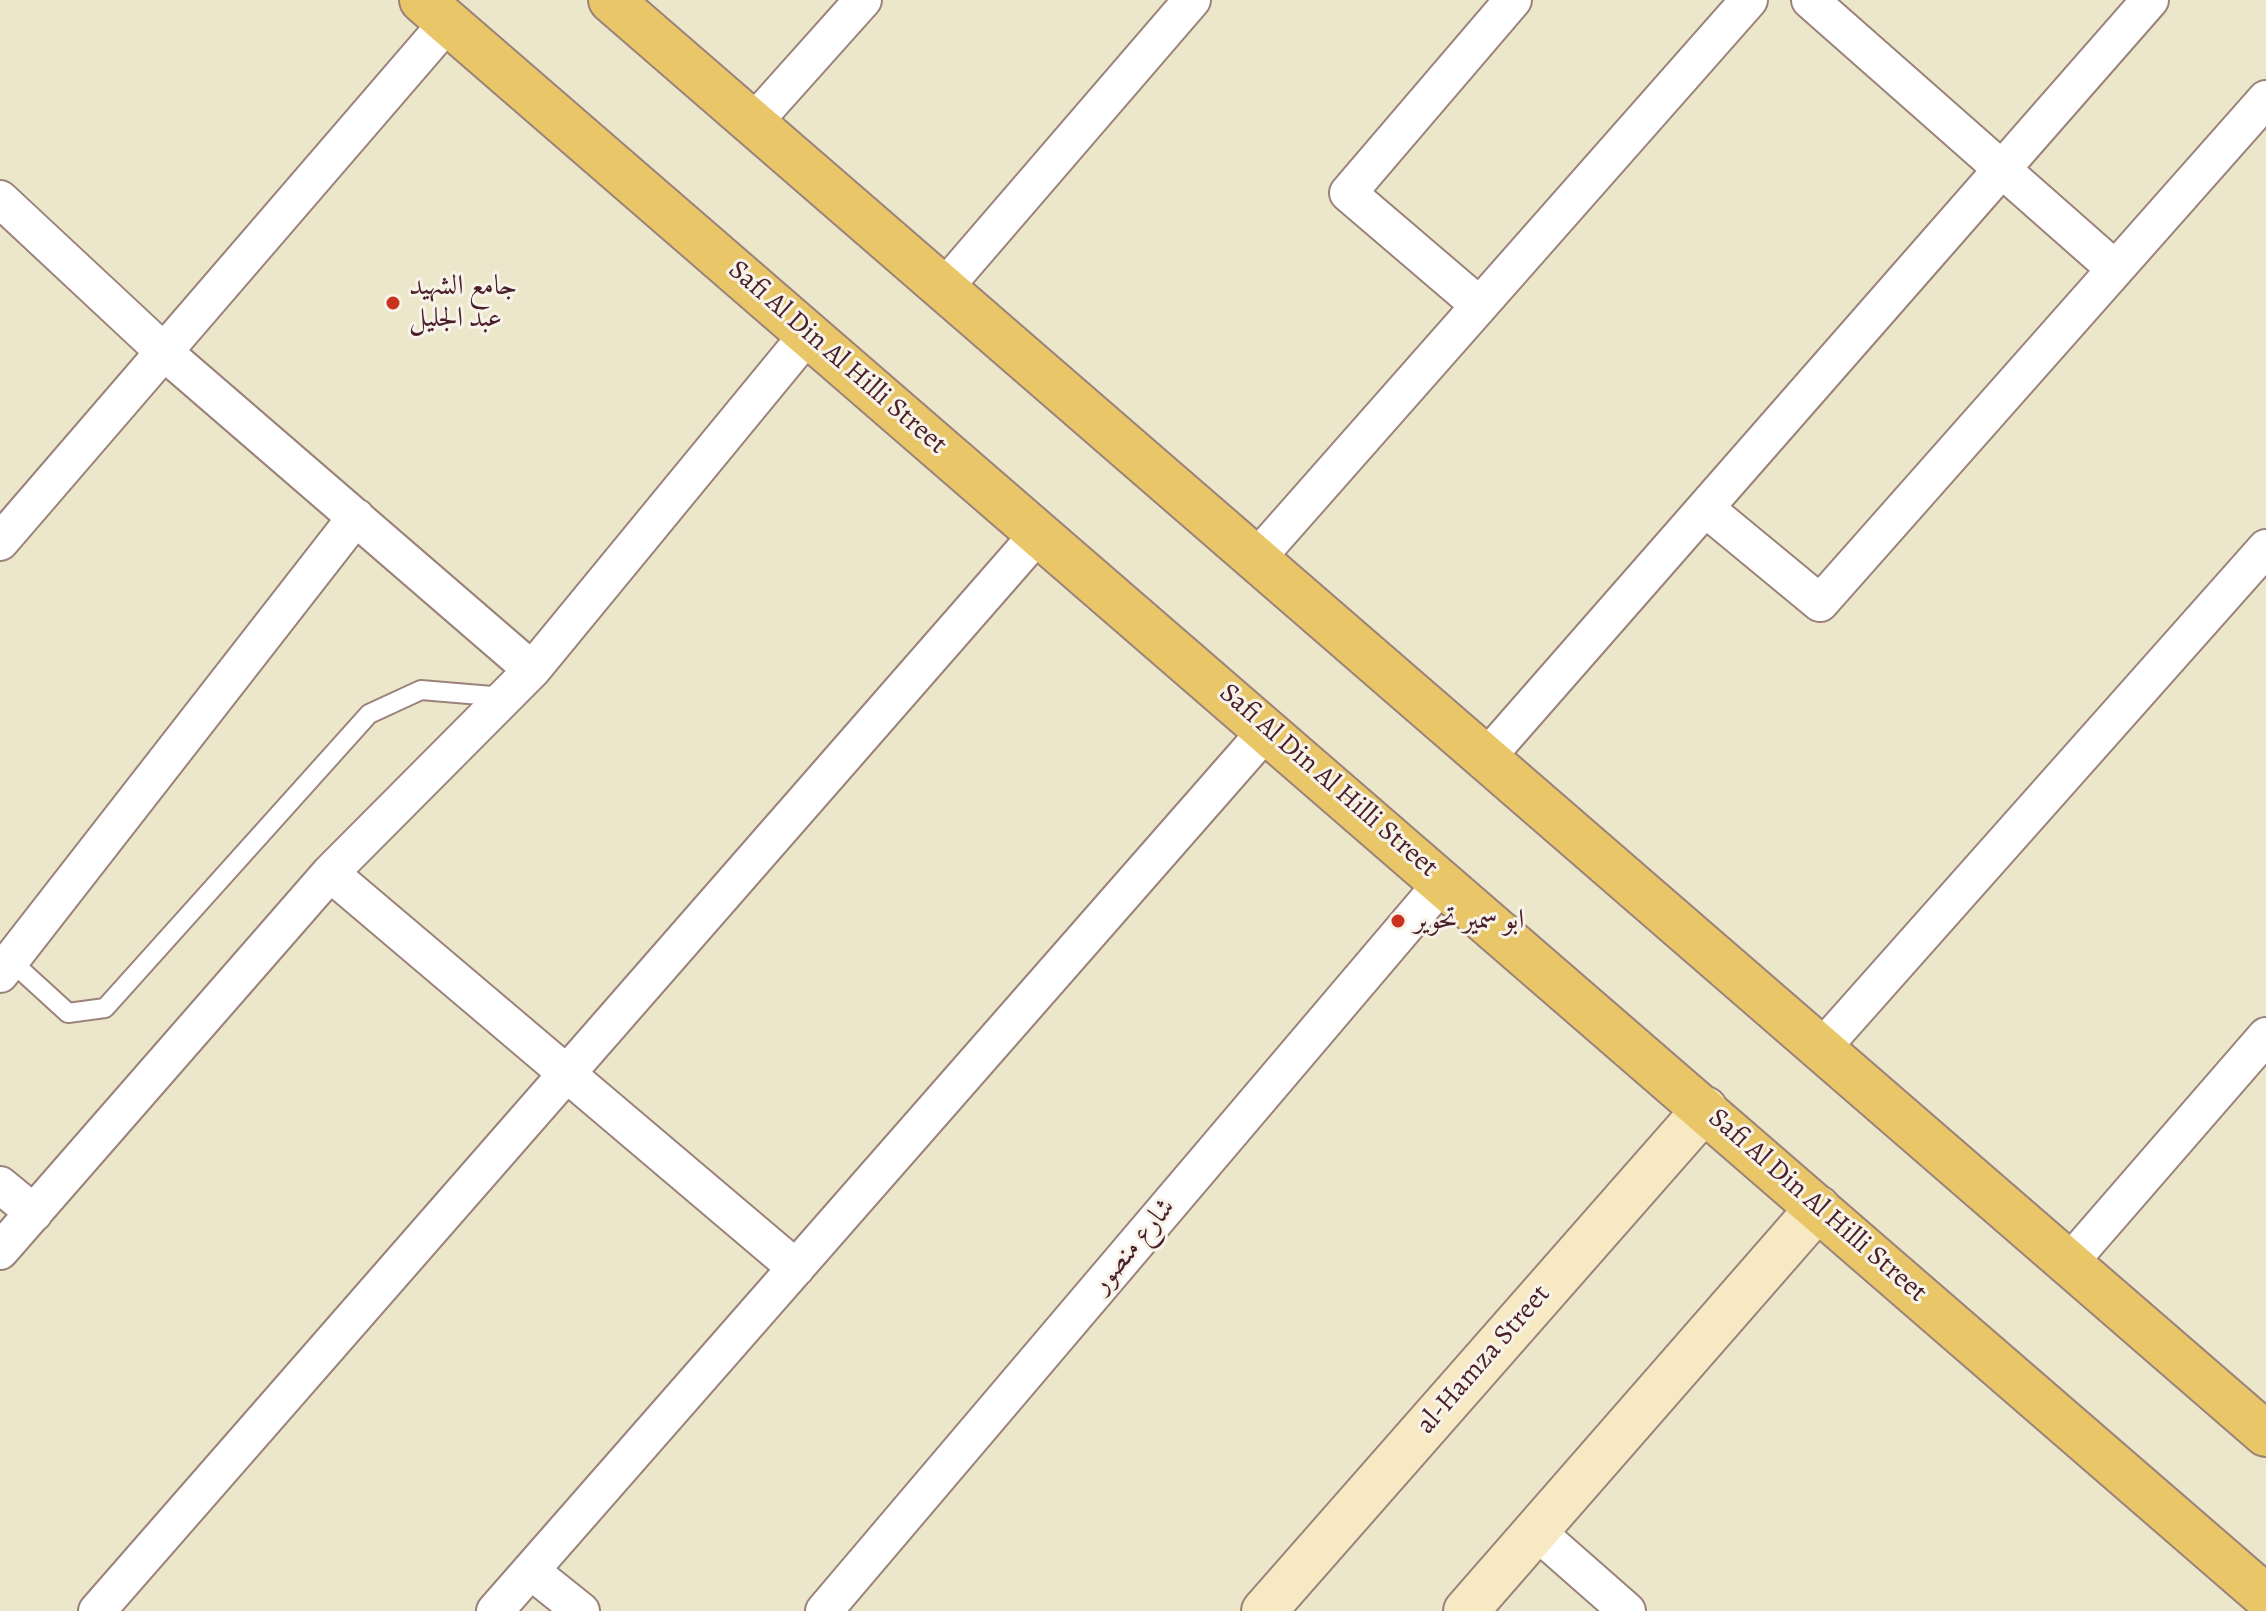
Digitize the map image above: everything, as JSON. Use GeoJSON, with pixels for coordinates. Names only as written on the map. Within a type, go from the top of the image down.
{"type":"FeatureCollection","features":[{"type":"Feature","properties":{"kind":"main road"},"geometry":{"type":"LineString","coordinates":[[611,0],[2069,1263],[2263,1424]]}},
{"type":"Feature","properties":{"kind":"main road","name":"Safi Al Din Al Hilli Street"},"geometry":{"type":"LineString","coordinates":[[435,11],[1444,881],[2266,1597]]}},
{"type":"Feature","properties":{"kind":"street"},"geometry":{"type":"LineString","coordinates":[[753,123],[863,0]]}},
{"type":"Feature","properties":{"kind":"street"},"geometry":{"type":"LineString","coordinates":[[944,288],[1192,0]]}},
{"type":"Feature","properties":{"kind":"street"},"geometry":{"type":"LineString","coordinates":[[1479,305],[1348,193],[1513,0]]}},
{"type":"Feature","properties":{"kind":"street"},"geometry":{"type":"LineString","coordinates":[[1256,559],[1749,0]]}},
{"type":"Feature","properties":{"kind":"street"},"geometry":{"type":"LineString","coordinates":[[1810,0],[2000,171],[2115,269]]}},
{"type":"Feature","properties":{"kind":"street"},"geometry":{"type":"LineString","coordinates":[[1486,758],[2150,0]]}},
{"type":"Feature","properties":{"kind":"street"},"geometry":{"type":"LineString","coordinates":[[0,542],[164,352],[435,11]]}},
{"type":"Feature","properties":{"kind":"street"},"geometry":{"type":"LineString","coordinates":[[1705,508],[1820,603],[2266,99]]}},
{"type":"Feature","properties":{"kind":"street"},"geometry":{"type":"LineString","coordinates":[[0,199],[164,352],[532,670]]}},
{"type":"Feature","properties":{"kind":"street"},"geometry":{"type":"LineString","coordinates":[[0,1251],[330,873],[532,670],[809,333]]}},
{"type":"Feature","properties":{"kind":"street"},"geometry":{"type":"LineString","coordinates":[[5,968],[356,517]]}},
{"type":"Feature","properties":{"kind":"street"},"geometry":{"type":"LineString","coordinates":[[97,1611],[1040,532]]}},
{"type":"Feature","properties":{"kind":"street"},"geometry":{"type":"LineString","coordinates":[[1821,1049],[2266,548]]}},
{"type":"Feature","properties":{"kind":"street"},"geometry":{"type":"LineString","coordinates":[[495,1611],[1268,729]]}},
{"type":"Feature","properties":{"kind":"street"},"geometry":{"type":"LineString","coordinates":[[330,873],[796,1268]]}},
{"type":"Feature","properties":{"kind":"street","name":"شارع منصور"},"geometry":{"type":"LineString","coordinates":[[824,1611],[1444,881]]}},
{"type":"Feature","properties":{"kind":"street"},"geometry":{"type":"LineString","coordinates":[[2069,1263],[2266,1036]]}},
{"type":"Feature","properties":{"kind":"street","name":"al-Hamza Street"},"geometry":{"type":"LineString","coordinates":[[1264,1611],[1705,1109]]}},
{"type":"Feature","properties":{"kind":"street"},"geometry":{"type":"LineString","coordinates":[[0,1185],[34,1213]]}},
{"type":"Feature","properties":{"kind":"street"},"geometry":{"type":"LineString","coordinates":[[1466,1611],[1818,1208]]}},
{"type":"Feature","properties":{"kind":"street"},"geometry":{"type":"LineString","coordinates":[[1536,1531],[1627,1611]]}},
{"type":"Feature","properties":{"kind":"street"},"geometry":{"type":"LineString","coordinates":[[531,1571],[581,1611]]}},
{"type":"Feature","properties":{"kind":"lane"},"geometry":{"type":"LineString","coordinates":[[5,968],[68,1013],[105,1008],[369,714],[421,690],[504,697]]}},
{"type":"Feature","properties":{"kind":"place","name":"جامع الشهيد عبد الجليل"},"geometry":{"type":"Point","coordinates":[393,303]}},
{"type":"Feature","properties":{"kind":"place","name":"ابو سمير تحوير"},"geometry":{"type":"Point","coordinates":[1398,921]}}]}
